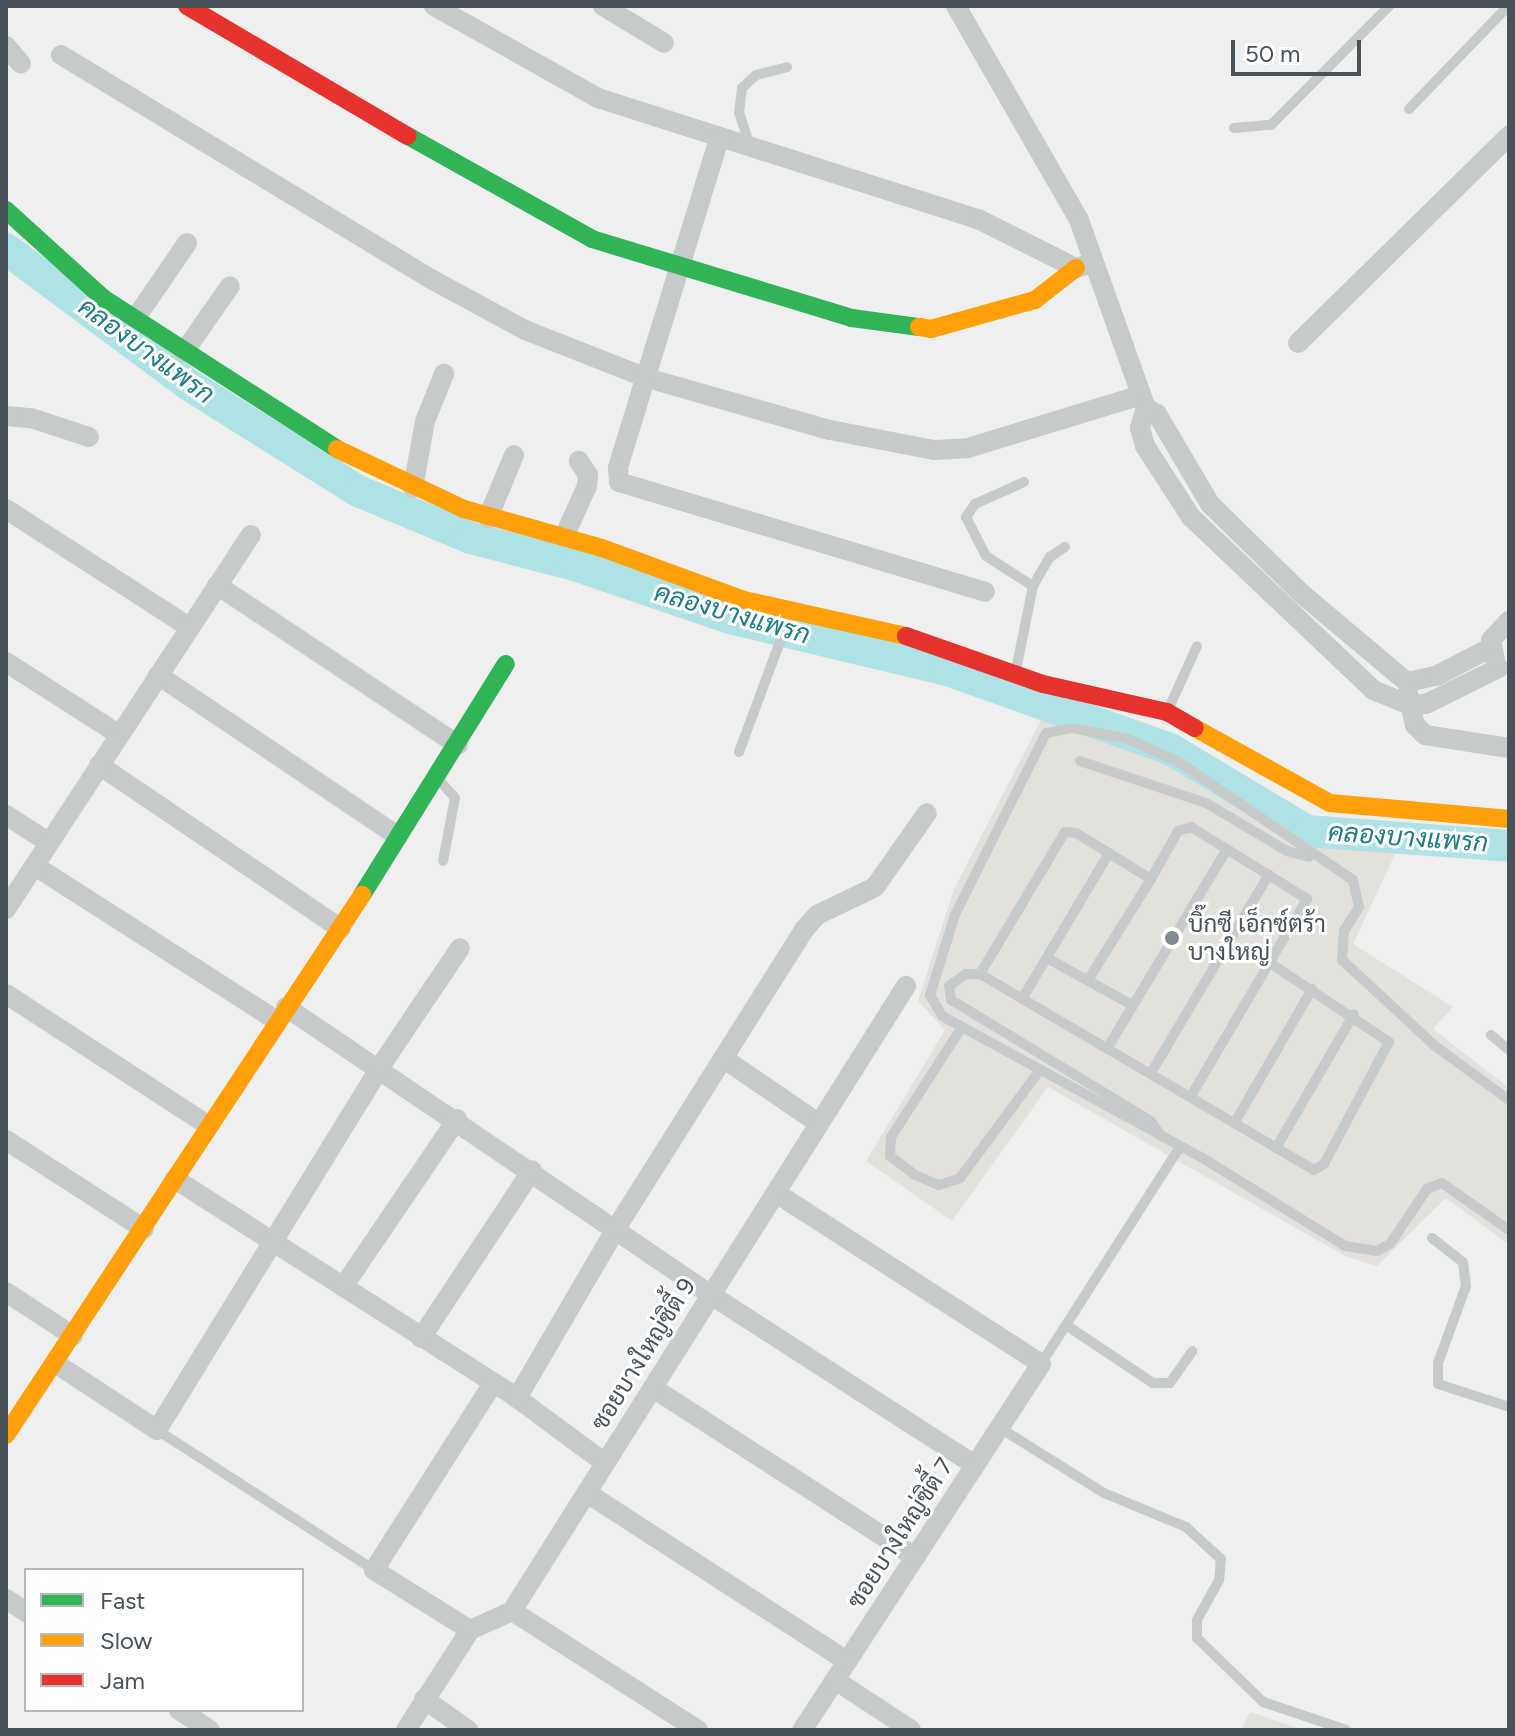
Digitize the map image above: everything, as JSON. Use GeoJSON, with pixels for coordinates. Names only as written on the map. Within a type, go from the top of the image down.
{"type":"FeatureCollection","features":[{"type":"Feature","properties":{"kind":"street"},"geometry":{"type":"LineString","coordinates":[[187,6],[215,13],[543,216],[592,239],[852,318],[931,329],[1035,300],[1085,266]]}},
{"type":"Feature","properties":{"kind":"street"},"geometry":{"type":"LineString","coordinates":[[434,6],[558,80],[719,139],[978,219],[1085,266]]}},
{"type":"Feature","properties":{"kind":"street"},"geometry":{"type":"LineString","coordinates":[[603,6],[664,43]]}},
{"type":"Feature","properties":{"kind":"street"},"geometry":{"type":"LineString","coordinates":[[956,6],[1061,186],[1085,266],[1143,402],[1157,414],[1210,504],[1302,594],[1407,682],[1415,725],[1425,735],[1509,748]]}},
{"type":"Feature","properties":{"kind":"street"},"geometry":{"type":"LineString","coordinates":[[6,46],[21,64]]}},
{"type":"Feature","properties":{"kind":"street"},"geometry":{"type":"LineString","coordinates":[[61,55],[431,279],[525,330],[647,378],[830,430],[934,450],[968,448],[1143,402]]}},
{"type":"Feature","properties":{"kind":"street"},"geometry":{"type":"LineString","coordinates":[[1298,343],[1509,136]]}},
{"type":"Feature","properties":{"kind":"street"},"geometry":{"type":"LineString","coordinates":[[719,139],[618,468],[619,482],[626,487],[985,592]]}},
{"type":"Feature","properties":{"kind":"street"},"geometry":{"type":"LineString","coordinates":[[6,210],[103,298],[288,421],[413,488],[488,518],[564,537],[789,616],[921,639],[1015,674],[1167,712],[1330,803],[1509,819]]}},
{"type":"Feature","properties":{"kind":"street"},"geometry":{"type":"LineString","coordinates":[[135,319],[187,243]]}},
{"type":"Feature","properties":{"kind":"street"},"geometry":{"type":"LineString","coordinates":[[184,352],[230,286]]}},
{"type":"Feature","properties":{"kind":"street"},"geometry":{"type":"LineString","coordinates":[[413,488],[425,421],[444,374]]}},
{"type":"Feature","properties":{"kind":"street"},"geometry":{"type":"LineString","coordinates":[[1143,402],[1140,428],[1145,446],[1191,517],[1373,690],[1410,705],[1426,704],[1504,671],[1490,648]]}},
{"type":"Feature","properties":{"kind":"street"},"geometry":{"type":"LineString","coordinates":[[6,416],[41,420],[89,437]]}},
{"type":"Feature","properties":{"kind":"street"},"geometry":{"type":"LineString","coordinates":[[488,518],[514,455]]}},
{"type":"Feature","properties":{"kind":"street"},"geometry":{"type":"LineString","coordinates":[[564,537],[587,486],[588,475],[579,461]]}},
{"type":"Feature","properties":{"kind":"street"},"geometry":{"type":"LineString","coordinates":[[6,509],[189,627]]}},
{"type":"Feature","properties":{"kind":"street"},"geometry":{"type":"LineString","coordinates":[[6,909],[251,535]]}},
{"type":"Feature","properties":{"kind":"street"},"geometry":{"type":"LineString","coordinates":[[217,585],[458,745]]}},
{"type":"Feature","properties":{"kind":"street"},"geometry":{"type":"LineString","coordinates":[[1407,682],[1436,676],[1490,648],[1499,627],[1509,621]]}},
{"type":"Feature","properties":{"kind":"street"},"geometry":{"type":"LineString","coordinates":[[6,662],[118,734]]}},
{"type":"Feature","properties":{"kind":"street"},"geometry":{"type":"LineString","coordinates":[[6,1435],[144,1229],[281,1014],[341,929],[506,664]]}},
{"type":"Feature","properties":{"kind":"street"},"geometry":{"type":"LineString","coordinates":[[158,675],[398,836]]}},
{"type":"Feature","properties":{"kind":"street"},"geometry":{"type":"LineString","coordinates":[[99,765],[341,929]]}},
{"type":"Feature","properties":{"kind":"street"},"geometry":{"type":"LineString","coordinates":[[517,1398],[615,1230],[804,930],[817,915],[875,887],[927,813]]}},
{"type":"Feature","properties":{"kind":"street"},"geometry":{"type":"LineString","coordinates":[[6,815],[48,842]]}},
{"type":"Feature","properties":{"kind":"street"},"geometry":{"type":"LineString","coordinates":[[35,866],[281,1014],[380,1067],[711,1295],[975,1465]]}},
{"type":"Feature","properties":{"kind":"street"},"geometry":{"type":"LineString","coordinates":[[55,1363],[157,1430],[380,1067],[460,948]]}},
{"type":"Feature","properties":{"kind":"street","name":"ซอยบางใหญ่ซิตี้ 9"},"geometry":{"type":"LineString","coordinates":[[512,1611],[906,986]]}},
{"type":"Feature","properties":{"kind":"street"},"geometry":{"type":"LineString","coordinates":[[6,994],[209,1126]]}},
{"type":"Feature","properties":{"kind":"street"},"geometry":{"type":"LineString","coordinates":[[723,1058],[818,1123]]}},
{"type":"Feature","properties":{"kind":"street"},"geometry":{"type":"LineString","coordinates":[[343,1287],[457,1119]]}},
{"type":"Feature","properties":{"kind":"street"},"geometry":{"type":"LineString","coordinates":[[6,1140],[144,1229]]}},
{"type":"Feature","properties":{"kind":"street"},"geometry":{"type":"LineString","coordinates":[[421,1338],[532,1170]]}},
{"type":"Feature","properties":{"kind":"street"},"geometry":{"type":"LineString","coordinates":[[175,1179],[517,1398],[605,1463]]}},
{"type":"Feature","properties":{"kind":"street"},"geometry":{"type":"LineString","coordinates":[[776,1193],[1041,1364]]}},
{"type":"Feature","properties":{"kind":"street"},"geometry":{"type":"LineString","coordinates":[[6,1292],[73,1336]]}},
{"type":"Feature","properties":{"kind":"street","name":"ซอยบางใหญ่ซิตี้ 7"},"geometry":{"type":"LineString","coordinates":[[802,1730],[1041,1364]]}},
{"type":"Feature","properties":{"kind":"street"},"geometry":{"type":"LineString","coordinates":[[470,1630],[374,1570],[493,1383]]}},
{"type":"Feature","properties":{"kind":"street"},"geometry":{"type":"LineString","coordinates":[[653,1388],[915,1557]]}},
{"type":"Feature","properties":{"kind":"street"},"geometry":{"type":"LineString","coordinates":[[587,1493],[847,1661]]}},
{"type":"Feature","properties":{"kind":"street"},"geometry":{"type":"LineString","coordinates":[[6,1599],[24,1611]]}},
{"type":"Feature","properties":{"kind":"street"},"geometry":{"type":"LineString","coordinates":[[406,1730],[470,1630],[512,1611],[698,1730]]}},
{"type":"Feature","properties":{"kind":"street"},"geometry":{"type":"LineString","coordinates":[[835,1680],[911,1730]]}},
{"type":"Feature","properties":{"kind":"street"},"geometry":{"type":"LineString","coordinates":[[424,1699],[468,1730]]}},
{"type":"Feature","properties":{"kind":"street"},"geometry":{"type":"LineString","coordinates":[[182,1712],[210,1730]]}},
{"type":"Feature","properties":{"kind":"lane"},"geometry":{"type":"LineString","coordinates":[[1234,128],[1271,125],[1389,6]]}},
{"type":"Feature","properties":{"kind":"lane"},"geometry":{"type":"LineString","coordinates":[[1409,109],[1508,6]]}},
{"type":"Feature","properties":{"kind":"lane"},"geometry":{"type":"LineString","coordinates":[[751,147],[739,113],[742,88],[756,75],[787,67]]}},
{"type":"Feature","properties":{"kind":"lane"},"geometry":{"type":"LineString","coordinates":[[1024,482],[975,504],[966,517],[986,556],[1033,586]]}},
{"type":"Feature","properties":{"kind":"lane"},"geometry":{"type":"LineString","coordinates":[[1015,674],[1033,586],[1050,557],[1065,547]]}},
{"type":"Feature","properties":{"kind":"lane"},"geometry":{"type":"LineString","coordinates":[[739,752],[789,616]]}},
{"type":"Feature","properties":{"kind":"lane"},"geometry":{"type":"LineString","coordinates":[[1167,712],[1197,646]]}},
{"type":"Feature","properties":{"kind":"lane"},"geometry":{"type":"LineString","coordinates":[[1509,1100],[1435,1046],[1353,974],[1342,960],[1341,947],[1359,907],[1353,880],[1177,761],[1128,739],[1057,728],[1046,733],[967,888],[940,955],[930,995],[942,1016],[1179,1148],[1345,1246],[1377,1251],[1390,1244],[1427,1189],[1442,1183],[1509,1230]]}},
{"type":"Feature","properties":{"kind":"lane"},"geometry":{"type":"LineString","coordinates":[[1080,761],[1206,803],[1287,851],[1321,860]]}},
{"type":"Feature","properties":{"kind":"lane"},"geometry":{"type":"LineString","coordinates":[[436,778],[455,798],[443,861]]}},
{"type":"Feature","properties":{"kind":"lane"},"geometry":{"type":"LineString","coordinates":[[1088,980],[1183,827],[1227,849],[1307,899],[1273,965],[1191,1096]]}},
{"type":"Feature","properties":{"kind":"lane"},"geometry":{"type":"LineString","coordinates":[[980,974],[1058,839],[1065,832],[1076,833],[1151,879]]}},
{"type":"Feature","properties":{"kind":"lane"},"geometry":{"type":"LineString","coordinates":[[1108,1047],[1227,849]]}},
{"type":"Feature","properties":{"kind":"lane"},"geometry":{"type":"LineString","coordinates":[[1022,999],[1109,853]]}},
{"type":"Feature","properties":{"kind":"lane"},"geometry":{"type":"LineString","coordinates":[[1151,1073],[1269,874]]}},
{"type":"Feature","properties":{"kind":"lane"},"geometry":{"type":"LineString","coordinates":[[1047,958],[1132,1005]]}},
{"type":"Feature","properties":{"kind":"lane"},"geometry":{"type":"LineString","coordinates":[[1165,1141],[1151,1121],[951,1000],[949,986],[966,974],[980,974],[1314,1170],[1324,1164],[1389,1051],[1384,1034],[1273,965]]}},
{"type":"Feature","properties":{"kind":"lane"},"geometry":{"type":"LineString","coordinates":[[1235,1122],[1312,989]]}},
{"type":"Feature","properties":{"kind":"lane"},"geometry":{"type":"LineString","coordinates":[[1276,1148],[1354,1014]]}},
{"type":"Feature","properties":{"kind":"lane"},"geometry":{"type":"LineString","coordinates":[[962,1027],[891,1137],[890,1156],[915,1175],[939,1185],[960,1178],[1040,1070]]}},
{"type":"Feature","properties":{"kind":"lane"},"geometry":{"type":"LineString","coordinates":[[1491,1035],[1509,1050]]}},
{"type":"Feature","properties":{"kind":"lane"},"geometry":{"type":"LineString","coordinates":[[1041,1364],[1179,1148]]}},
{"type":"Feature","properties":{"kind":"lane"},"geometry":{"type":"LineString","coordinates":[[1432,1238],[1463,1262],[1466,1286],[1438,1363],[1438,1384],[1509,1407]]}},
{"type":"Feature","properties":{"kind":"lane"},"geometry":{"type":"LineString","coordinates":[[1066,1325],[1153,1383],[1170,1383],[1192,1351]]}},
{"type":"Feature","properties":{"kind":"lane"},"geometry":{"type":"LineString","coordinates":[[1000,1428],[1104,1493],[1186,1527],[1221,1559],[1219,1580],[1197,1620],[1197,1638],[1263,1702],[1346,1730]]}},
{"type":"Feature","properties":{"kind":"lane"},"geometry":{"type":"LineString","coordinates":[[157,1430],[374,1570]]}},
{"type":"Feature","properties":{"kind":"shaded area"},"geometry":{"type":"Polygon","coordinates":[[[1041,720],[1132,732],[1308,838],[1399,846],[1353,944],[1453,1007],[1433,1029],[1509,1088],[1509,1245],[1446,1198],[1377,1266],[1345,1256],[1048,1087],[952,1221],[866,1161],[945,1030],[918,1001],[954,889],[1041,720]]]}},
{"type":"Feature","properties":{"kind":"shaded area"},"geometry":{"type":"Polygon","coordinates":[[[1250,1712],[1304,1730],[1241,1730],[1250,1712]]]}},
{"type":"Feature","properties":{"kind":"waterway","name":"คลองบางแพรก"},"geometry":{"type":"LineString","coordinates":[[6,249],[189,385],[358,491],[471,538],[575,565],[730,618],[947,670],[1170,749],[1307,831],[1509,846]]}},
{"type":"Feature","properties":{"kind":"traffic: fast"},"geometry":{"type":"LineString","coordinates":[[408,136],[592,239],[852,318],[919,327]]}},
{"type":"Feature","properties":{"kind":"traffic: fast"},"geometry":{"type":"LineString","coordinates":[[6,210],[103,298],[337,449]]}},
{"type":"Feature","properties":{"kind":"traffic: fast"},"geometry":{"type":"LineString","coordinates":[[362,895],[506,664]]}},
{"type":"Feature","properties":{"kind":"traffic: slow"},"geometry":{"type":"LineString","coordinates":[[919,327],[931,329],[1035,300],[1076,268]]}},
{"type":"Feature","properties":{"kind":"traffic: slow"},"geometry":{"type":"LineString","coordinates":[[337,449],[464,509],[602,548],[744,600],[906,636]]}},
{"type":"Feature","properties":{"kind":"traffic: slow"},"geometry":{"type":"LineString","coordinates":[[1195,728],[1330,803],[1509,819]]}},
{"type":"Feature","properties":{"kind":"traffic: slow"},"geometry":{"type":"LineString","coordinates":[[6,1435],[362,895]]}},
{"type":"Feature","properties":{"kind":"traffic: jam"},"geometry":{"type":"LineString","coordinates":[[187,6],[408,136]]}},
{"type":"Feature","properties":{"kind":"traffic: jam"},"geometry":{"type":"LineString","coordinates":[[906,636],[1043,684],[1167,712],[1195,728]]}},
{"type":"Feature","properties":{"kind":"place","name":"บิ๊กซี เอ็กซ์ตร้า บางใหญ่"},"geometry":{"type":"Point","coordinates":[1172,938]}}]}
